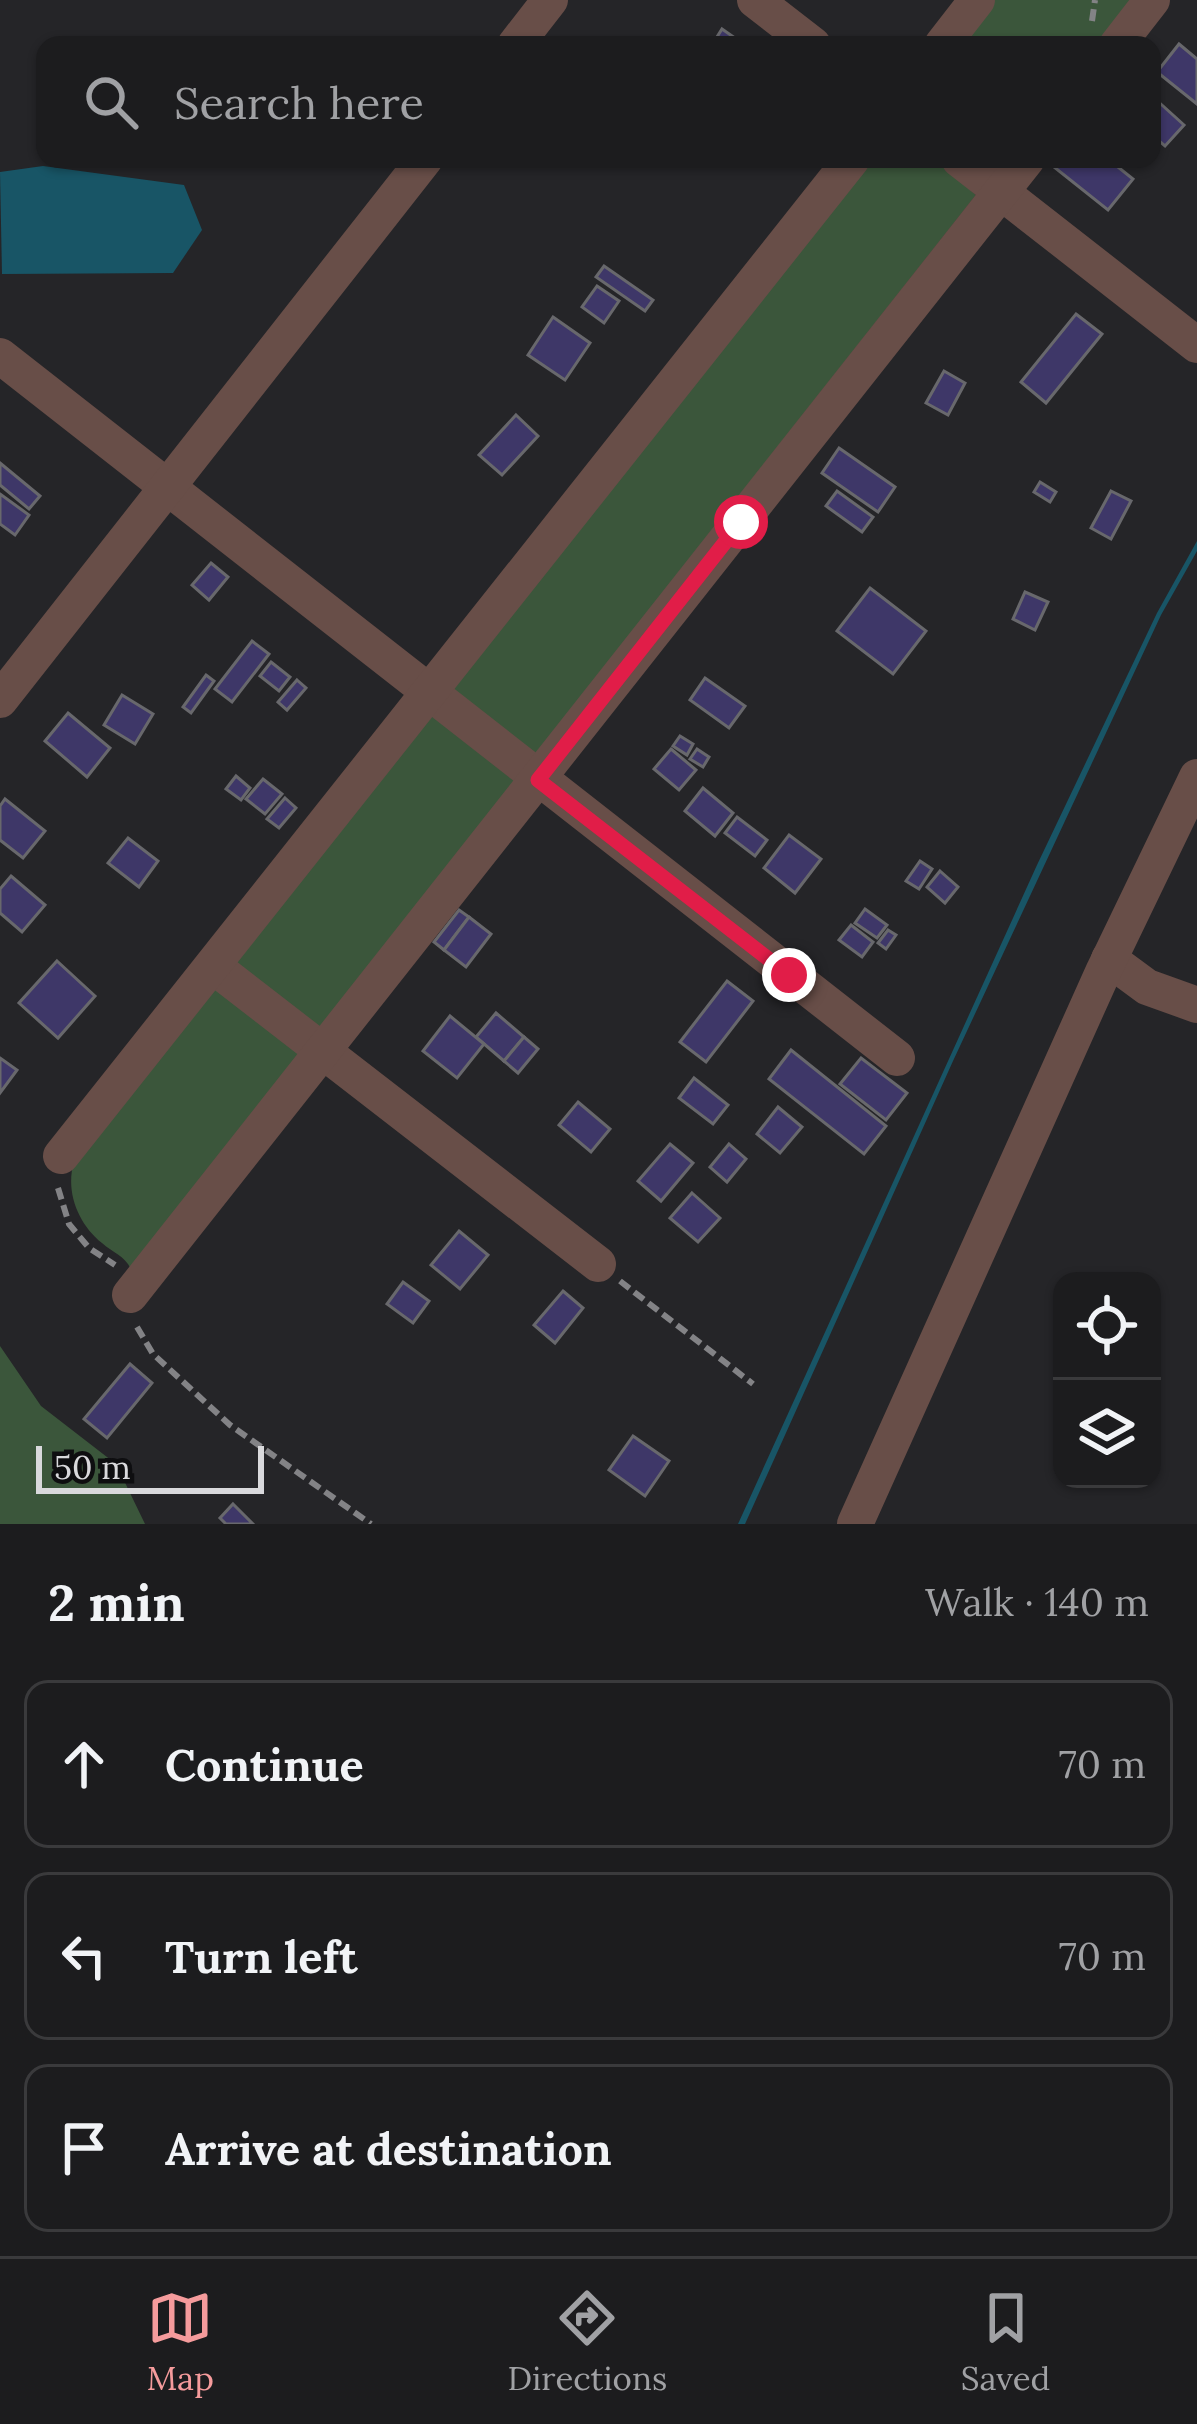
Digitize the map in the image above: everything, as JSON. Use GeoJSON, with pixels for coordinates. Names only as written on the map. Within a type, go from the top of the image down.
{"type":"FeatureCollection","features":[{"type":"Feature","properties":{"kind":"street"},"geometry":{"type":"LineString","coordinates":[[522,36],[550,0]]}},
{"type":"Feature","properties":{"kind":"street"},"geometry":{"type":"LineString","coordinates":[[755,0],[801,36]]}},
{"type":"Feature","properties":{"kind":"street"},"geometry":{"type":"LineString","coordinates":[[949,36],[977,0]]}},
{"type":"Feature","properties":{"kind":"street"},"geometry":{"type":"LineString","coordinates":[[1124,36],[1152,0]]}},
{"type":"Feature","properties":{"kind":"street"},"geometry":{"type":"LineString","coordinates":[[0,700],[418,168]]}},
{"type":"Feature","properties":{"kind":"street"},"geometry":{"type":"LineString","coordinates":[[62,1156],[844,168]]}},
{"type":"Feature","properties":{"kind":"street"},"geometry":{"type":"LineString","coordinates":[[970,168],[1197,344]]}},
{"type":"Feature","properties":{"kind":"street"},"geometry":{"type":"LineString","coordinates":[[130,1295],[1020,168]]}},
{"type":"Feature","properties":{"kind":"street"},"geometry":{"type":"LineString","coordinates":[[3,366],[166,487],[897,1058]]}},
{"type":"Feature","properties":{"kind":"street"},"geometry":{"type":"LineString","coordinates":[[855,1524],[1109,959],[1197,777]]}},
{"type":"Feature","properties":{"kind":"street"},"geometry":{"type":"LineString","coordinates":[[1109,959],[1148,987],[1197,1005]]}},
{"type":"Feature","properties":{"kind":"street"},"geometry":{"type":"LineString","coordinates":[[213,966],[598,1264]]}},
{"type":"Feature","properties":{"kind":"path"},"geometry":{"type":"LineString","coordinates":[[62,1156],[58,1188],[69,1224],[88,1248],[122,1271],[135,1324],[153,1354],[230,1425],[371,1524]]}},
{"type":"Feature","properties":{"kind":"path"},"geometry":{"type":"LineString","coordinates":[[598,1264],[753,1384]]}},
{"type":"Feature","properties":{"kind":"green space"},"geometry":{"type":"Polygon","coordinates":[[[995,0],[1133,0],[1105,36],[966,36],[995,0]]]}},
{"type":"Feature","properties":{"kind":"green space"},"geometry":{"type":"Polygon","coordinates":[[[861,168],[944,168],[976,195],[534,756],[455,697],[453,683],[861,168]]]}},
{"type":"Feature","properties":{"kind":"green space"},"geometry":{"type":"Polygon","coordinates":[[[433,715],[515,781],[323,1030],[237,969],[234,959],[433,715]]]}},
{"type":"Feature","properties":{"kind":"green space"},"geometry":{"type":"Polygon","coordinates":[[[214,986],[303,1053],[131,1269],[80,1217],[71,1184],[74,1162],[214,986]]]}},
{"type":"Feature","properties":{"kind":"green space"},"geometry":{"type":"Polygon","coordinates":[[[0,1346],[41,1406],[116,1464],[145,1524],[0,1524],[0,1346]]]}},
{"type":"Feature","properties":{"kind":"water"},"geometry":{"type":"Polygon","coordinates":[[[58,168],[184,185],[202,230],[173,273],[2,274],[0,172],[58,168]]]}},
{"type":"Feature","properties":{"kind":"water"},"geometry":{"type":"Polygon","coordinates":[[[1197,541],[1197,551],[1161,615],[953,1061],[745,1524],[738,1524],[1037,865],[1157,613],[1197,541]]]}},
{"type":"Feature","properties":{"kind":"building"},"geometry":{"type":"Polygon","coordinates":[[[1179,44],[1197,59],[1197,104],[1161,75],[1161,67],[1179,44]]]}},
{"type":"Feature","properties":{"kind":"building"},"geometry":{"type":"Polygon","coordinates":[[[1161,104],[1184,125],[1165,146],[1161,143],[1161,104]]]}},
{"type":"Feature","properties":{"kind":"building"},"geometry":{"type":"Polygon","coordinates":[[[1055,168],[1119,168],[1133,179],[1108,210],[1055,168]]]}},
{"type":"Feature","properties":{"kind":"building"},"geometry":{"type":"Polygon","coordinates":[[[604,266],[653,300],[645,311],[596,277],[604,266]]]}},
{"type":"Feature","properties":{"kind":"building"},"geometry":{"type":"Polygon","coordinates":[[[597,286],[619,301],[604,323],[582,307],[597,286]]]}},
{"type":"Feature","properties":{"kind":"building"},"geometry":{"type":"Polygon","coordinates":[[[1076,314],[1102,334],[1046,403],[1021,382],[1076,314]]]}},
{"type":"Feature","properties":{"kind":"building"},"geometry":{"type":"Polygon","coordinates":[[[553,317],[590,343],[565,380],[528,355],[553,317]]]}},
{"type":"Feature","properties":{"kind":"building"},"geometry":{"type":"Polygon","coordinates":[[[944,371],[965,383],[948,415],[926,403],[944,371]]]}},
{"type":"Feature","properties":{"kind":"building"},"geometry":{"type":"Polygon","coordinates":[[[516,415],[538,436],[502,475],[479,455],[516,415]]]}},
{"type":"Feature","properties":{"kind":"building"},"geometry":{"type":"Polygon","coordinates":[[[839,448],[895,487],[878,512],[822,473],[839,448]]]}},
{"type":"Feature","properties":{"kind":"building"},"geometry":{"type":"Polygon","coordinates":[[[0,463],[40,496],[29,509],[0,485],[0,463]]]}},
{"type":"Feature","properties":{"kind":"building"},"geometry":{"type":"Polygon","coordinates":[[[1040,482],[1056,492],[1050,502],[1034,492],[1040,482]]]}},
{"type":"Feature","properties":{"kind":"building"},"geometry":{"type":"Polygon","coordinates":[[[837,491],[873,517],[862,532],[826,506],[837,491]]]}},
{"type":"Feature","properties":{"kind":"building"},"geometry":{"type":"Polygon","coordinates":[[[1111,491],[1131,501],[1111,539],[1091,528],[1111,491]]]}},
{"type":"Feature","properties":{"kind":"building"},"geometry":{"type":"Polygon","coordinates":[[[0,494],[29,515],[15,535],[0,524],[0,494]]]}},
{"type":"Feature","properties":{"kind":"building"},"geometry":{"type":"Polygon","coordinates":[[[211,563],[228,577],[209,600],[192,585],[211,563]]]}},
{"type":"Feature","properties":{"kind":"building"},"geometry":{"type":"Polygon","coordinates":[[[870,588],[926,631],[893,674],[837,631],[870,588]]]}},
{"type":"Feature","properties":{"kind":"building"},"geometry":{"type":"Polygon","coordinates":[[[1025,592],[1048,602],[1035,630],[1013,619],[1025,592]]]}},
{"type":"Feature","properties":{"kind":"building"},"geometry":{"type":"Polygon","coordinates":[[[252,641],[269,654],[232,702],[215,689],[252,641]]]}},
{"type":"Feature","properties":{"kind":"building"},"geometry":{"type":"Polygon","coordinates":[[[271,662],[290,677],[279,691],[260,676],[271,662]]]}},
{"type":"Feature","properties":{"kind":"building"},"geometry":{"type":"Polygon","coordinates":[[[206,675],[214,681],[191,713],[183,707],[206,675]]]}},
{"type":"Feature","properties":{"kind":"building"},"geometry":{"type":"Polygon","coordinates":[[[705,678],[745,706],[729,728],[690,700],[705,678]]]}},
{"type":"Feature","properties":{"kind":"building"},"geometry":{"type":"Polygon","coordinates":[[[297,680],[306,688],[287,710],[278,702],[297,680]]]}},
{"type":"Feature","properties":{"kind":"building"},"geometry":{"type":"Polygon","coordinates":[[[122,695],[153,714],[135,744],[104,725],[122,695]]]}},
{"type":"Feature","properties":{"kind":"building"},"geometry":{"type":"Polygon","coordinates":[[[68,713],[110,748],[87,777],[45,741],[68,713]]]}},
{"type":"Feature","properties":{"kind":"building"},"geometry":{"type":"Polygon","coordinates":[[[680,736],[693,744],[687,755],[673,746],[680,736]]]}},
{"type":"Feature","properties":{"kind":"building"},"geometry":{"type":"Polygon","coordinates":[[[671,749],[696,770],[679,790],[654,769],[671,749]]]}},
{"type":"Feature","properties":{"kind":"building"},"geometry":{"type":"Polygon","coordinates":[[[697,749],[709,757],[703,767],[690,759],[697,749]]]}},
{"type":"Feature","properties":{"kind":"building"},"geometry":{"type":"Polygon","coordinates":[[[236,776],[250,788],[241,800],[226,789],[236,776]]]}},
{"type":"Feature","properties":{"kind":"building"},"geometry":{"type":"Polygon","coordinates":[[[263,779],[282,794],[265,814],[246,799],[263,779]]]}},
{"type":"Feature","properties":{"kind":"building"},"geometry":{"type":"Polygon","coordinates":[[[703,788],[733,813],[715,836],[685,811],[703,788]]]}},
{"type":"Feature","properties":{"kind":"building"},"geometry":{"type":"Polygon","coordinates":[[[285,798],[296,808],[279,828],[267,819],[285,798]]]}},
{"type":"Feature","properties":{"kind":"building"},"geometry":{"type":"Polygon","coordinates":[[[5,799],[45,831],[23,858],[0,840],[0,806],[5,799]]]}},
{"type":"Feature","properties":{"kind":"building"},"geometry":{"type":"Polygon","coordinates":[[[737,817],[767,840],[755,856],[725,833],[737,817]]]}},
{"type":"Feature","properties":{"kind":"building"},"geometry":{"type":"Polygon","coordinates":[[[789,835],[821,859],[795,893],[764,868],[789,835]]]}},
{"type":"Feature","properties":{"kind":"building"},"geometry":{"type":"Polygon","coordinates":[[[128,838],[158,861],[139,887],[108,863],[128,838]]]}},
{"type":"Feature","properties":{"kind":"building"},"geometry":{"type":"Polygon","coordinates":[[[920,861],[932,869],[919,889],[906,881],[920,861]]]}},
{"type":"Feature","properties":{"kind":"building"},"geometry":{"type":"Polygon","coordinates":[[[940,871],[958,887],[945,903],[927,887],[940,871]]]}},
{"type":"Feature","properties":{"kind":"building"},"geometry":{"type":"Polygon","coordinates":[[[11,876],[45,905],[22,932],[0,913],[0,889],[11,876]]]}},
{"type":"Feature","properties":{"kind":"building"},"geometry":{"type":"Polygon","coordinates":[[[865,909],[887,925],[877,938],[855,923],[865,909]]]}},
{"type":"Feature","properties":{"kind":"building"},"geometry":{"type":"Polygon","coordinates":[[[459,910],[469,917],[444,950],[434,942],[459,910]]]}},
{"type":"Feature","properties":{"kind":"building"},"geometry":{"type":"Polygon","coordinates":[[[469,917],[491,934],[466,967],[444,950],[469,917]]]}},
{"type":"Feature","properties":{"kind":"building"},"geometry":{"type":"Polygon","coordinates":[[[851,925],[873,942],[862,957],[839,940],[851,925]]]}},
{"type":"Feature","properties":{"kind":"building"},"geometry":{"type":"Polygon","coordinates":[[[888,930],[896,935],[886,949],[878,943],[888,930]]]}},
{"type":"Feature","properties":{"kind":"building"},"geometry":{"type":"Polygon","coordinates":[[[57,961],[95,996],[58,1038],[19,1003],[57,961]]]}},
{"type":"Feature","properties":{"kind":"building"},"geometry":{"type":"Polygon","coordinates":[[[727,981],[753,1001],[706,1062],[680,1042],[727,981]]]}},
{"type":"Feature","properties":{"kind":"building"},"geometry":{"type":"Polygon","coordinates":[[[496,1013],[524,1037],[504,1061],[476,1037],[496,1013]]]}},
{"type":"Feature","properties":{"kind":"building"},"geometry":{"type":"Polygon","coordinates":[[[450,1016],[484,1044],[457,1078],[423,1051],[450,1016]]]}},
{"type":"Feature","properties":{"kind":"building"},"geometry":{"type":"Polygon","coordinates":[[[524,1037],[538,1049],[518,1073],[504,1061],[524,1037]]]}},
{"type":"Feature","properties":{"kind":"building"},"geometry":{"type":"Polygon","coordinates":[[[791,1050],[886,1126],[864,1154],[769,1079],[791,1050]]]}},
{"type":"Feature","properties":{"kind":"building"},"geometry":{"type":"Polygon","coordinates":[[[0,1058],[17,1070],[0,1093],[0,1058]]]}},
{"type":"Feature","properties":{"kind":"building"},"geometry":{"type":"Polygon","coordinates":[[[861,1058],[907,1093],[886,1120],[840,1084],[861,1058]]]}},
{"type":"Feature","properties":{"kind":"building"},"geometry":{"type":"Polygon","coordinates":[[[694,1078],[728,1105],[713,1124],[679,1098],[694,1078]]]}},
{"type":"Feature","properties":{"kind":"building"},"geometry":{"type":"Polygon","coordinates":[[[578,1102],[610,1129],[591,1152],[559,1125],[578,1102]]]}},
{"type":"Feature","properties":{"kind":"building"},"geometry":{"type":"Polygon","coordinates":[[[778,1107],[802,1127],[780,1153],[757,1134],[778,1107]]]}},
{"type":"Feature","properties":{"kind":"building"},"geometry":{"type":"Polygon","coordinates":[[[670,1144],[693,1163],[661,1201],[638,1181],[670,1144]]]}},
{"type":"Feature","properties":{"kind":"building"},"geometry":{"type":"Polygon","coordinates":[[[729,1144],[746,1159],[727,1182],[710,1167],[729,1144]]]}},
{"type":"Feature","properties":{"kind":"building"},"geometry":{"type":"Polygon","coordinates":[[[692,1193],[720,1218],[698,1242],[670,1218],[692,1193]]]}},
{"type":"Feature","properties":{"kind":"building"},"geometry":{"type":"Polygon","coordinates":[[[459,1231],[488,1255],[460,1289],[431,1265],[459,1231]]]}},
{"type":"Feature","properties":{"kind":"building"},"geometry":{"type":"Polygon","coordinates":[[[403,1282],[429,1301],[413,1323],[387,1304],[403,1282]]]}},
{"type":"Feature","properties":{"kind":"building"},"geometry":{"type":"Polygon","coordinates":[[[563,1291],[583,1308],[555,1343],[534,1325],[563,1291]]]}},
{"type":"Feature","properties":{"kind":"building"},"geometry":{"type":"Polygon","coordinates":[[[130,1364],[152,1383],[107,1438],[84,1419],[130,1364]]]}},
{"type":"Feature","properties":{"kind":"building"},"geometry":{"type":"Polygon","coordinates":[[[633,1436],[669,1461],[645,1496],[609,1470],[633,1436]]]}},
{"type":"Feature","properties":{"kind":"building"},"geometry":{"type":"Polygon","coordinates":[[[233,1504],[253,1524],[226,1524],[220,1518],[233,1504]]]}},
{"type":"Feature","properties":{"kind":"route"},"geometry":{"type":"LineString","coordinates":[[741,522],[538,780],[789,975]]}}]}
